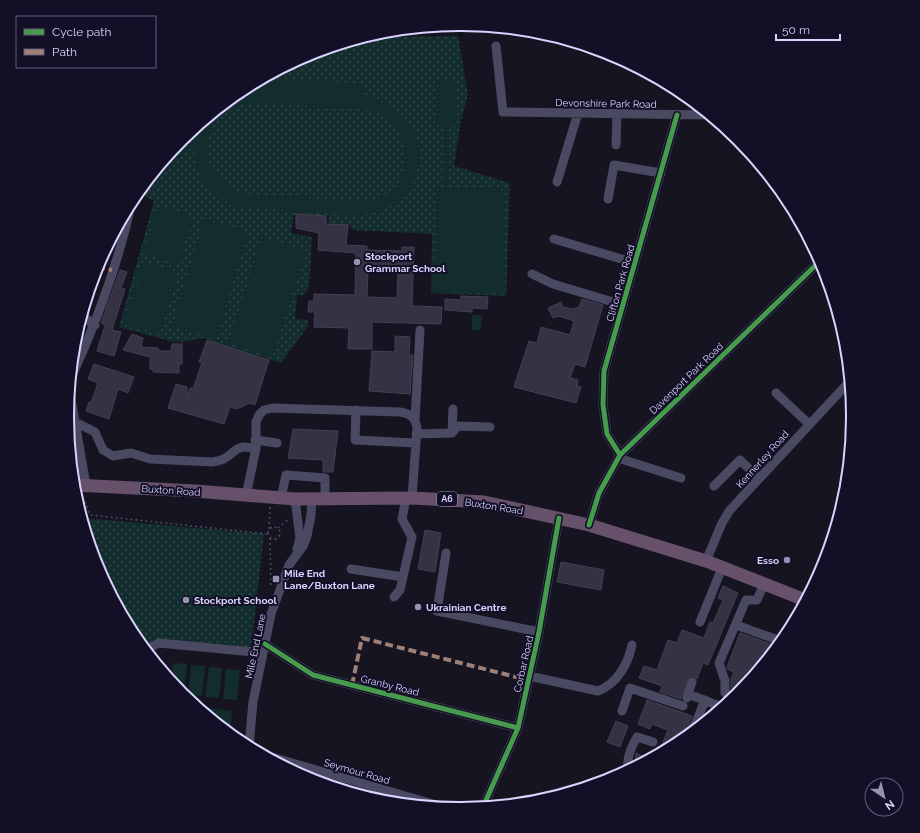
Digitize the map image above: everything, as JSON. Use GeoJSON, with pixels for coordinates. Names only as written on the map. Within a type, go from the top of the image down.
{"type":"FeatureCollection","features":[{"type":"Feature","properties":{"kind":"highway","name":"Buxton Road"},"geometry":{"type":"LineString","coordinates":[[81,485],[295,499],[409,498],[484,502],[589,526],[706,562],[800,598]]}},
{"type":"Feature","properties":{"kind":"street","name":"Devonshire Park Road"},"geometry":{"type":"LineString","coordinates":[[496,46],[503,112],[700,115]]}},
{"type":"Feature","properties":{"kind":"street"},"geometry":{"type":"LineString","coordinates":[[557,182],[578,114]]}},
{"type":"Feature","properties":{"kind":"street"},"geometry":{"type":"LineString","coordinates":[[616,145],[617,114]]}},
{"type":"Feature","properties":{"kind":"street","name":"Clifton Park Road"},"geometry":{"type":"LineString","coordinates":[[619,457],[608,434],[603,405],[604,371],[677,115]]}},
{"type":"Feature","properties":{"kind":"street"},"geometry":{"type":"LineString","coordinates":[[608,199],[615,156]]}},
{"type":"Feature","properties":{"kind":"street"},"geometry":{"type":"LineString","coordinates":[[614,165],[661,172]]}},
{"type":"Feature","properties":{"kind":"street"},"geometry":{"type":"LineString","coordinates":[[79,361],[95,325],[121,233]]}},
{"type":"Feature","properties":{"kind":"street"},"geometry":{"type":"LineString","coordinates":[[554,239],[635,263]]}},
{"type":"Feature","properties":{"kind":"street","name":"Davenport Park Road"},"geometry":{"type":"LineString","coordinates":[[589,526],[599,493],[619,457],[815,266]]}},
{"type":"Feature","properties":{"kind":"street"},"geometry":{"type":"LineString","coordinates":[[532,274],[553,284],[623,305]]}},
{"type":"Feature","properties":{"kind":"street"},"geometry":{"type":"LineString","coordinates":[[87,320],[95,325]]}},
{"type":"Feature","properties":{"kind":"street"},"geometry":{"type":"LineString","coordinates":[[394,597],[400,590],[412,537],[402,519],[409,498],[416,438],[415,420],[420,330]]}},
{"type":"Feature","properties":{"kind":"street","name":"Kennerley Road"},"geometry":{"type":"LineString","coordinates":[[706,562],[726,516],[759,478],[844,387]]}},
{"type":"Feature","properties":{"kind":"street"},"geometry":{"type":"LineString","coordinates":[[776,393],[809,424]]}},
{"type":"Feature","properties":{"kind":"street"},"geometry":{"type":"LineString","coordinates":[[246,496],[256,444],[256,422],[259,415],[264,410],[272,408],[400,412],[410,413],[415,420]]}},
{"type":"Feature","properties":{"kind":"street"},"geometry":{"type":"LineString","coordinates":[[356,410],[354,439],[356,441],[416,438],[452,433],[458,426],[490,427]]}},
{"type":"Feature","properties":{"kind":"street"},"geometry":{"type":"LineString","coordinates":[[452,433],[453,410]]}},
{"type":"Feature","properties":{"kind":"street"},"geometry":{"type":"LineString","coordinates":[[74,416],[78,464]]}},
{"type":"Feature","properties":{"kind":"street"},"geometry":{"type":"LineString","coordinates":[[75,422],[95,432],[103,450],[113,456],[131,453],[150,459],[212,462],[223,461],[237,449],[243,447],[256,444],[277,443]]}},
{"type":"Feature","properties":{"kind":"street"},"geometry":{"type":"LineString","coordinates":[[619,457],[680,478]]}},
{"type":"Feature","properties":{"kind":"street"},"geometry":{"type":"LineString","coordinates":[[714,486],[740,460],[759,478]]}},
{"type":"Feature","properties":{"kind":"street","name":"Mile End Lane"},"geometry":{"type":"LineString","coordinates":[[250,739],[253,702],[271,614],[282,581],[296,554],[308,536],[312,515],[325,478],[286,475],[276,498]]}},
{"type":"Feature","properties":{"kind":"street","name":"Mile End Lane"},"geometry":{"type":"LineString","coordinates":[[295,499],[300,538],[296,554]]}},
{"type":"Feature","properties":{"kind":"street","name":"Corbar Road"},"geometry":{"type":"LineString","coordinates":[[486,801],[518,728],[539,632],[559,518]]}},
{"type":"Feature","properties":{"kind":"street"},"geometry":{"type":"LineString","coordinates":[[446,553],[437,611],[539,632]]}},
{"type":"Feature","properties":{"kind":"street"},"geometry":{"type":"LineString","coordinates":[[700,622],[722,568]]}},
{"type":"Feature","properties":{"kind":"street"},"geometry":{"type":"LineString","coordinates":[[351,569],[403,577]]}},
{"type":"Feature","properties":{"kind":"street"},"geometry":{"type":"LineString","coordinates":[[727,694],[725,693],[725,681],[719,663],[746,600],[757,600],[764,584]]}},
{"type":"Feature","properties":{"kind":"street"},"geometry":{"type":"LineString","coordinates":[[736,625],[775,639]]}},
{"type":"Feature","properties":{"kind":"street"},"geometry":{"type":"LineString","coordinates":[[151,647],[159,643],[264,649]]}},
{"type":"Feature","properties":{"kind":"street"},"geometry":{"type":"LineString","coordinates":[[529,676],[598,691],[606,688],[622,672],[629,660],[632,645]]}},
{"type":"Feature","properties":{"kind":"street","name":"Granby Road"},"geometry":{"type":"LineString","coordinates":[[264,649],[314,675],[518,728]]}},
{"type":"Feature","properties":{"kind":"street"},"geometry":{"type":"LineString","coordinates":[[622,711],[630,688],[683,708],[692,682]]}},
{"type":"Feature","properties":{"kind":"street"},"geometry":{"type":"LineString","coordinates":[[688,694],[716,704]]}},
{"type":"Feature","properties":{"kind":"street"},"geometry":{"type":"LineString","coordinates":[[697,720],[705,700]]}},
{"type":"Feature","properties":{"kind":"street"},"geometry":{"type":"LineString","coordinates":[[627,764],[629,755],[637,737],[653,742]]}},
{"type":"Feature","properties":{"kind":"street","name":"Seymour Road"},"geometry":{"type":"LineString","coordinates":[[290,763],[418,800]]}},
{"type":"Feature","properties":{"kind":"path"},"geometry":{"type":"LineString","coordinates":[[83,495],[90,514],[268,534]]}},
{"type":"Feature","properties":{"kind":"path"},"geometry":{"type":"LineString","coordinates":[[271,591],[270,538],[268,534],[276,498]]}},
{"type":"Feature","properties":{"kind":"path"},"geometry":{"type":"LineString","coordinates":[[269,529],[273,527],[278,528],[289,518],[292,522]]}},
{"type":"Feature","properties":{"kind":"path"},"geometry":{"type":"LineString","coordinates":[[270,538],[276,539],[279,537],[280,533],[278,528]]}},
{"type":"Feature","properties":{"kind":"green space"},"geometry":{"type":"Polygon","coordinates":[[[458,36],[468,95],[461,121],[454,166],[510,183],[506,296],[431,293],[432,234],[354,230],[349,225],[328,225],[329,216],[294,215],[291,233],[312,237],[309,287],[303,295],[297,295],[295,319],[308,320],[308,326],[281,363],[203,338],[183,342],[170,341],[119,327],[154,201],[144,195],[170,162],[187,144],[225,111],[267,83],[312,60],[336,51],[393,37],[458,36]]]}},
{"type":"Feature","properties":{"kind":"green space"},"geometry":{"type":"Polygon","coordinates":[[[275,79],[364,84],[364,96],[389,106],[407,121],[417,140],[419,160],[414,179],[402,196],[383,209],[357,215],[230,207],[230,204],[208,187],[198,172],[194,150],[194,138],[225,111],[275,79]],[[250,103],[232,108],[219,118],[211,131],[207,145],[209,159],[215,173],[226,185],[243,194],[366,201],[384,196],[396,185],[403,171],[406,156],[403,140],[394,126],[381,115],[362,109],[250,103]]]}},
{"type":"Feature","properties":{"kind":"green space"},"geometry":{"type":"Polygon","coordinates":[[[438,81],[456,82],[455,126],[437,126],[438,81]]]}},
{"type":"Feature","properties":{"kind":"green space"},"geometry":{"type":"Polygon","coordinates":[[[445,129],[450,130],[449,185],[442,184],[445,129]]]}},
{"type":"Feature","properties":{"kind":"green space"},"geometry":{"type":"Polygon","coordinates":[[[438,187],[505,190],[504,294],[433,291],[438,187]]]}},
{"type":"Feature","properties":{"kind":"green space"},"geometry":{"type":"Polygon","coordinates":[[[161,207],[190,215],[189,217],[193,218],[188,237],[184,236],[182,242],[186,243],[181,262],[177,261],[176,263],[147,255],[148,252],[144,251],[149,233],[153,233],[155,228],[151,227],[156,208],[160,209],[161,207]]]}},
{"type":"Feature","properties":{"kind":"green space"},"geometry":{"type":"Polygon","coordinates":[[[204,219],[248,232],[216,339],[172,326],[204,219]]]}},
{"type":"Feature","properties":{"kind":"green space"},"geometry":{"type":"Polygon","coordinates":[[[262,237],[306,250],[273,357],[228,343],[262,237]]]}},
{"type":"Feature","properties":{"kind":"green space"},"geometry":{"type":"Polygon","coordinates":[[[141,262],[178,272],[173,291],[168,290],[168,293],[172,294],[167,313],[163,312],[162,314],[166,315],[160,334],[123,324],[129,305],[133,306],[133,303],[130,302],[135,283],[139,284],[139,282],[136,281],[141,262]]]}},
{"type":"Feature","properties":{"kind":"green space"},"geometry":{"type":"Polygon","coordinates":[[[472,315],[482,315],[481,330],[472,330],[472,315]]]}},
{"type":"Feature","properties":{"kind":"green space","name":"Stockport School"},"geometry":{"type":"Polygon","coordinates":[[[89,519],[264,534],[251,649],[157,640],[149,645],[126,609],[104,564],[89,519]]]}},
{"type":"Feature","properties":{"kind":"green space"},"geometry":{"type":"Polygon","coordinates":[[[173,663],[187,664],[185,687],[172,673],[173,663]]]}},
{"type":"Feature","properties":{"kind":"green space"},"geometry":{"type":"Polygon","coordinates":[[[191,665],[205,666],[202,696],[194,695],[188,690],[191,665]]]}},
{"type":"Feature","properties":{"kind":"green space"},"geometry":{"type":"Polygon","coordinates":[[[209,667],[222,668],[219,698],[205,697],[209,667]]]}},
{"type":"Feature","properties":{"kind":"green space"},"geometry":{"type":"Polygon","coordinates":[[[226,669],[240,670],[237,700],[223,699],[226,669]]]}},
{"type":"Feature","properties":{"kind":"green space"},"geometry":{"type":"Polygon","coordinates":[[[208,708],[232,711],[231,725],[225,722],[208,708]]]}},
{"type":"Feature","properties":{"kind":"building"},"geometry":{"type":"Polygon","coordinates":[[[296,214],[326,216],[326,224],[348,225],[346,245],[367,246],[367,250],[402,251],[402,247],[414,247],[412,306],[442,307],[441,324],[372,322],[372,349],[348,349],[349,328],[314,327],[315,312],[308,312],[309,301],[314,301],[314,294],[355,295],[356,253],[318,250],[319,233],[296,228],[296,214]],[[368,271],[367,297],[397,298],[398,272],[368,271]]]}},
{"type":"Feature","properties":{"kind":"building"},"geometry":{"type":"Polygon","coordinates":[[[120,270],[127,272],[121,288],[125,289],[112,330],[121,332],[114,356],[97,351],[105,325],[101,323],[120,270]]]}},
{"type":"Feature","properties":{"kind":"building"},"geometry":{"type":"Polygon","coordinates":[[[461,296],[488,297],[487,309],[472,308],[472,312],[445,310],[445,299],[461,300],[461,296]]]}},
{"type":"Feature","properties":{"kind":"building"},"geometry":{"type":"Polygon","coordinates":[[[582,299],[603,305],[585,367],[575,364],[570,378],[578,380],[577,386],[581,387],[576,403],[514,387],[529,341],[537,343],[541,327],[570,335],[574,321],[559,316],[553,318],[548,308],[561,302],[563,307],[573,309],[579,307],[582,299]]]}},
{"type":"Feature","properties":{"kind":"building"},"geometry":{"type":"Polygon","coordinates":[[[132,334],[143,338],[141,347],[158,348],[159,351],[171,351],[172,344],[182,344],[182,364],[179,364],[179,373],[153,372],[153,369],[150,369],[150,357],[123,350],[132,334]]]}},
{"type":"Feature","properties":{"kind":"building"},"geometry":{"type":"Polygon","coordinates":[[[395,336],[410,337],[409,355],[413,355],[410,394],[369,391],[372,351],[395,352],[395,336]]]}},
{"type":"Feature","properties":{"kind":"building"},"geometry":{"type":"Polygon","coordinates":[[[207,340],[269,360],[255,405],[250,403],[237,409],[230,407],[224,424],[168,408],[176,384],[187,387],[187,398],[190,388],[193,389],[202,363],[199,362],[207,340]]]}},
{"type":"Feature","properties":{"kind":"building"},"geometry":{"type":"Polygon","coordinates":[[[94,364],[134,377],[128,393],[118,389],[109,419],[86,411],[89,402],[91,403],[98,383],[88,379],[94,364]]]}},
{"type":"Feature","properties":{"kind":"building"},"geometry":{"type":"Polygon","coordinates":[[[293,429],[338,431],[333,472],[323,472],[323,460],[288,458],[293,429]]]}},
{"type":"Feature","properties":{"kind":"building"},"geometry":{"type":"Polygon","coordinates":[[[425,530],[441,533],[435,572],[418,569],[425,530]]]}},
{"type":"Feature","properties":{"kind":"building"},"geometry":{"type":"Polygon","coordinates":[[[561,562],[604,570],[601,590],[557,582],[561,562]]]}},
{"type":"Feature","properties":{"kind":"building"},"geometry":{"type":"Polygon","coordinates":[[[723,586],[738,593],[708,665],[703,663],[697,679],[693,676],[688,678],[681,699],[660,692],[662,686],[639,678],[644,666],[657,670],[668,640],[677,643],[682,630],[704,638],[710,622],[713,623],[723,600],[718,598],[723,586]]]}},
{"type":"Feature","properties":{"kind":"building"},"geometry":{"type":"Polygon","coordinates":[[[740,633],[771,644],[750,671],[732,690],[731,689],[731,679],[734,672],[727,669],[740,633]]]}},
{"type":"Feature","properties":{"kind":"building"},"geometry":{"type":"Polygon","coordinates":[[[647,700],[692,716],[688,727],[662,744],[668,730],[652,724],[650,729],[638,724],[647,700]]]}},
{"type":"Feature","properties":{"kind":"building"},"geometry":{"type":"Polygon","coordinates":[[[616,721],[628,726],[620,747],[607,742],[616,721]]]}},
{"type":"Feature","properties":{"kind":"building"},"geometry":{"type":"Polygon","coordinates":[[[636,753],[642,756],[635,760],[636,753]]]}},
{"type":"Feature","properties":{"kind":"marked path"},"geometry":{"type":"LineString","coordinates":[[104,268],[112,270]]}},
{"type":"Feature","properties":{"kind":"marked path"},"geometry":{"type":"LineString","coordinates":[[352,685],[362,638],[528,680]]}},
{"type":"Feature","properties":{"kind":"cycle path"},"geometry":{"type":"LineString","coordinates":[[620,455],[607,434],[603,405],[604,371],[677,115]]}},
{"type":"Feature","properties":{"kind":"cycle path"},"geometry":{"type":"LineString","coordinates":[[589,525],[599,493],[620,455],[815,266]]}},
{"type":"Feature","properties":{"kind":"cycle path"},"geometry":{"type":"LineString","coordinates":[[486,801],[518,728],[539,632],[559,518]]}},
{"type":"Feature","properties":{"kind":"cycle path"},"geometry":{"type":"LineString","coordinates":[[265,644],[313,675],[518,728]]}},
{"type":"Feature","properties":{"kind":"place","name":"Stockport Grammar School"},"geometry":{"type":"Point","coordinates":[357,262]}},
{"type":"Feature","properties":{"kind":"place","name":"Esso"},"geometry":{"type":"Point","coordinates":[787,560]}},
{"type":"Feature","properties":{"kind":"place","name":"Mile End Lane/Buxton Lane"},"geometry":{"type":"Point","coordinates":[276,579]}},
{"type":"Feature","properties":{"kind":"place","name":"Stockport School"},"geometry":{"type":"Point","coordinates":[186,600]}},
{"type":"Feature","properties":{"kind":"place","name":"Ukrainian Centre"},"geometry":{"type":"Point","coordinates":[418,607]}}]}
